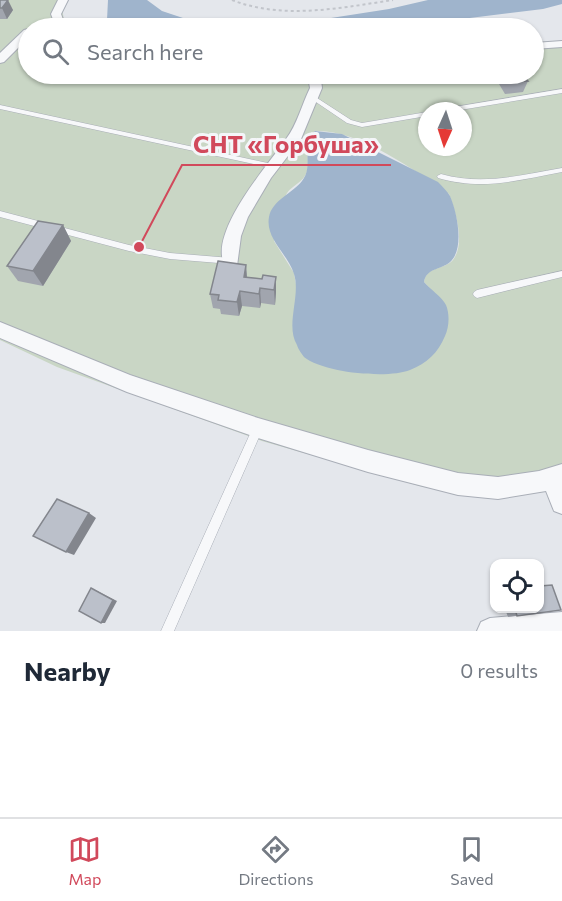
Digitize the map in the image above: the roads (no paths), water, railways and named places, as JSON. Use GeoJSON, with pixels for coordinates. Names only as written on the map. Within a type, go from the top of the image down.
{"type":"FeatureCollection","features":[{"type":"Feature","properties":{"kind":"street"},"geometry":{"type":"LineString","coordinates":[[48,18],[63,0]]}},
{"type":"Feature","properties":{"kind":"street"},"geometry":{"type":"LineString","coordinates":[[0,59],[18,42]]}},
{"type":"Feature","properties":{"kind":"street"},"geometry":{"type":"LineString","coordinates":[[544,45],[562,44]]}},
{"type":"Feature","properties":{"kind":"street"},"geometry":{"type":"LineString","coordinates":[[231,261],[233,236],[240,217],[272,166],[294,139],[316,84]]}},
{"type":"Feature","properties":{"kind":"street"},"geometry":{"type":"LineString","coordinates":[[0,330],[127,383],[258,428],[368,461],[458,484],[498,488],[557,477],[562,503]]}},
{"type":"Feature","properties":{"kind":"street"},"geometry":{"type":"LineString","coordinates":[[490,631],[562,625]]}},
{"type":"Feature","properties":{"kind":"lane"},"geometry":{"type":"LineString","coordinates":[[472,106],[562,91]]}},
{"type":"Feature","properties":{"kind":"lane"},"geometry":{"type":"LineString","coordinates":[[312,97],[349,122],[362,124],[418,115]]}},
{"type":"Feature","properties":{"kind":"lane"},"geometry":{"type":"LineString","coordinates":[[0,107],[272,166]]}},
{"type":"Feature","properties":{"kind":"lane"},"geometry":{"type":"LineString","coordinates":[[441,176],[465,183],[482,183],[562,170]]}},
{"type":"Feature","properties":{"kind":"lane"},"geometry":{"type":"LineString","coordinates":[[0,213],[129,248],[170,256],[231,261]]}},
{"type":"Feature","properties":{"kind":"lane"},"geometry":{"type":"LineString","coordinates":[[477,294],[562,274]]}},
{"type":"Feature","properties":{"kind":"lane"},"geometry":{"type":"LineString","coordinates":[[167,631],[258,428]]}},
{"type":"Feature","properties":{"kind":"water"},"geometry":{"type":"Polygon","coordinates":[[[108,0],[147,0],[162,11],[183,18],[107,18],[108,0]]]}},
{"type":"Feature","properties":{"kind":"water"},"geometry":{"type":"Polygon","coordinates":[[[428,0],[562,0],[562,4],[543,9],[470,18],[331,18],[428,0]]]}},
{"type":"Feature","properties":{"kind":"water"},"geometry":{"type":"Polygon","coordinates":[[[315,131],[342,134],[438,182],[450,196],[458,229],[456,254],[449,263],[428,274],[424,282],[446,305],[447,329],[442,342],[427,361],[410,370],[387,374],[341,371],[313,363],[304,357],[298,348],[292,329],[296,283],[291,267],[270,232],[269,217],[278,201],[298,185],[305,176],[308,165],[308,137],[315,131]]]}},
{"type":"Feature","properties":{"kind":"place","name":"СНТ «Горбуша»"},"geometry":{"type":"Point","coordinates":[139,247]}}]}
